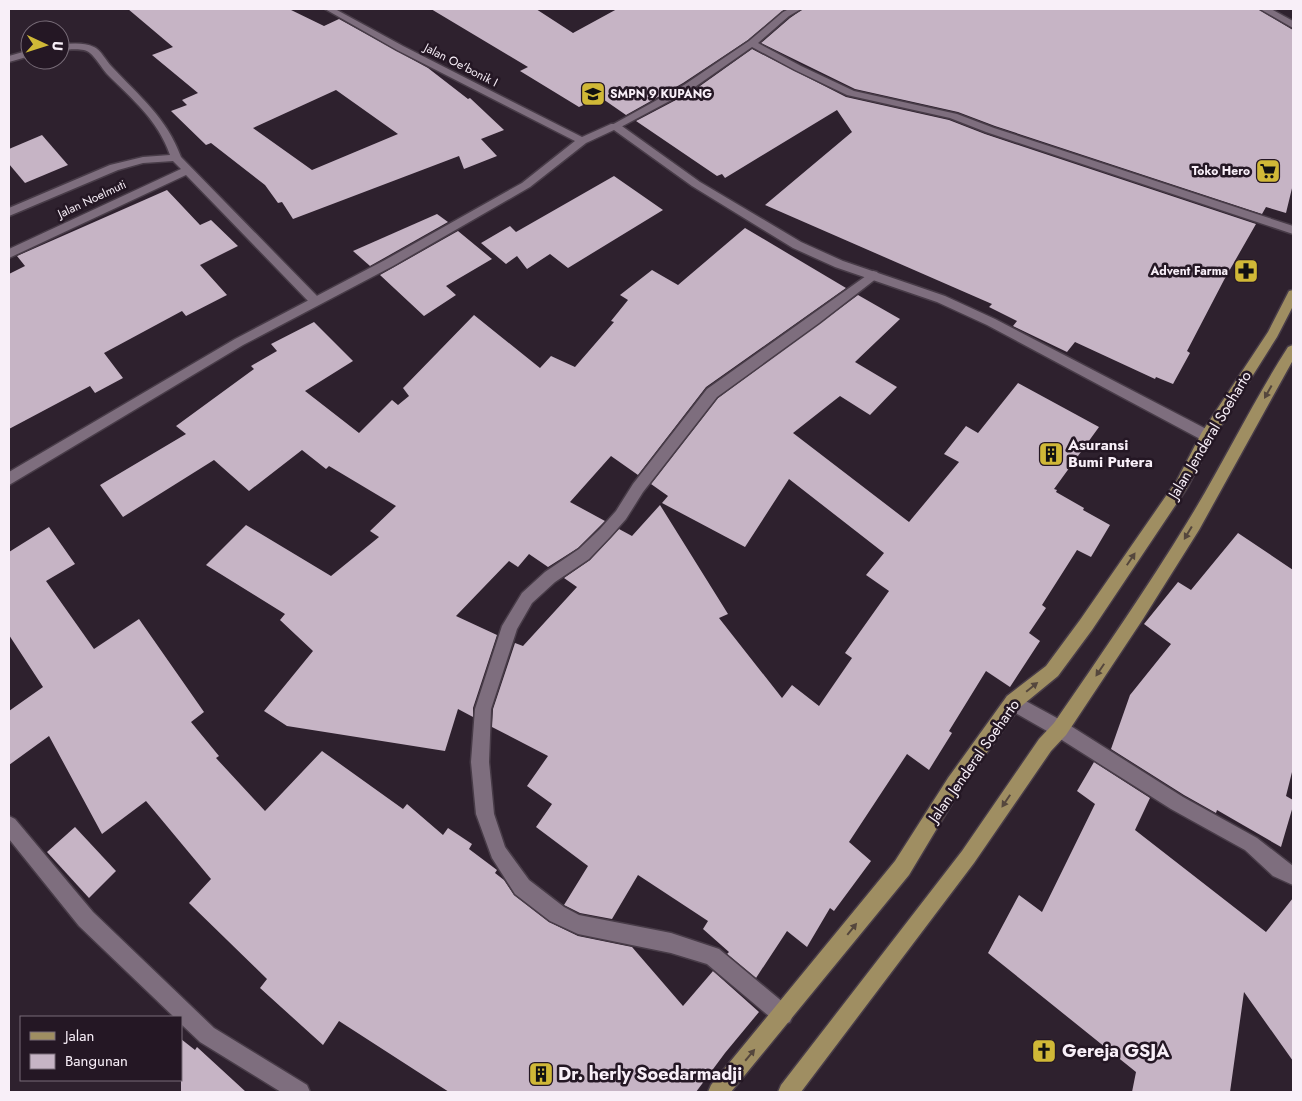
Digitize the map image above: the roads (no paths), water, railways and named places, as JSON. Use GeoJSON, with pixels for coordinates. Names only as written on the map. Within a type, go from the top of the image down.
{"type":"FeatureCollection","features":[{"type":"Feature","properties":{"kind":"main road","name":"Jalan Jenderal Soeharto"},"geometry":{"type":"LineString","coordinates":[[718,1092],[902,868],[954,784],[1013,702],[1052,671],[1086,625],[1182,484],[1207,436],[1273,334],[1293,294]]}},
{"type":"Feature","properties":{"kind":"main road","name":"Jalan Jenderal Soeharto"},"geometry":{"type":"LineString","coordinates":[[788,1092],[968,857],[1045,744],[1060,729],[1164,572],[1210,496],[1293,350]]}},
{"type":"Feature","properties":{"kind":"street","name":"Jalan Oe'bonik I"},"geometry":{"type":"LineString","coordinates":[[329,9],[582,142]]}},
{"type":"Feature","properties":{"kind":"street"},"geometry":{"type":"LineString","coordinates":[[9,479],[239,342],[389,263],[526,185],[582,142],[688,87],[752,43],[781,11],[796,9]]}},
{"type":"Feature","properties":{"kind":"street"},"geometry":{"type":"LineString","coordinates":[[1265,9],[1293,25]]}},
{"type":"Feature","properties":{"kind":"street"},"geometry":{"type":"LineString","coordinates":[[752,43],[798,68],[851,93],[953,116],[990,130],[1293,230]]}},
{"type":"Feature","properties":{"kind":"street"},"geometry":{"type":"LineString","coordinates":[[70,47],[84,47],[93,50],[98,58],[141,100],[162,126],[172,144],[176,158],[315,301]]}},
{"type":"Feature","properties":{"kind":"street"},"geometry":{"type":"LineString","coordinates":[[615,126],[696,184],[797,245],[839,264],[941,299],[991,322],[1207,436]]}},
{"type":"Feature","properties":{"kind":"street"},"geometry":{"type":"LineString","coordinates":[[9,212],[114,167],[143,160],[176,158]]}},
{"type":"Feature","properties":{"kind":"street","name":"Jalan Noelmuti"},"geometry":{"type":"LineString","coordinates":[[9,253],[188,170]]}},
{"type":"Feature","properties":{"kind":"street"},"geometry":{"type":"LineString","coordinates":[[783,1015],[740,977],[712,956],[671,944],[578,924],[556,914],[522,887],[498,852],[485,814],[480,762],[483,709],[510,626],[527,598],[550,577],[584,554],[605,533],[621,515],[638,488],[712,392],[815,320],[873,275]]}},
{"type":"Feature","properties":{"kind":"street"},"geometry":{"type":"LineString","coordinates":[[1013,702],[1060,729],[1178,803],[1251,844],[1280,869],[1293,876]]}},
{"type":"Feature","properties":{"kind":"street"},"geometry":{"type":"LineString","coordinates":[[9,825],[86,919],[208,1035],[300,1092]]}},
{"type":"Feature","properties":{"kind":"place","name":"SMPN 9 KUPANG"},"geometry":{"type":"Point","coordinates":[593,94]}},
{"type":"Feature","properties":{"kind":"place","name":"Toko Hero"},"geometry":{"type":"Point","coordinates":[1268,171]}},
{"type":"Feature","properties":{"kind":"place","name":"Advent Farma"},"geometry":{"type":"Point","coordinates":[1246,271]}},
{"type":"Feature","properties":{"kind":"place","name":"Asuransi Bumi Putera"},"geometry":{"type":"Point","coordinates":[1051,454]}},
{"type":"Feature","properties":{"kind":"place","name":"Gereja GSJA"},"geometry":{"type":"Point","coordinates":[1044,1051]}},
{"type":"Feature","properties":{"kind":"place","name":"Dr. herly Soedarmadji"},"geometry":{"type":"Point","coordinates":[541,1074]}}]}
